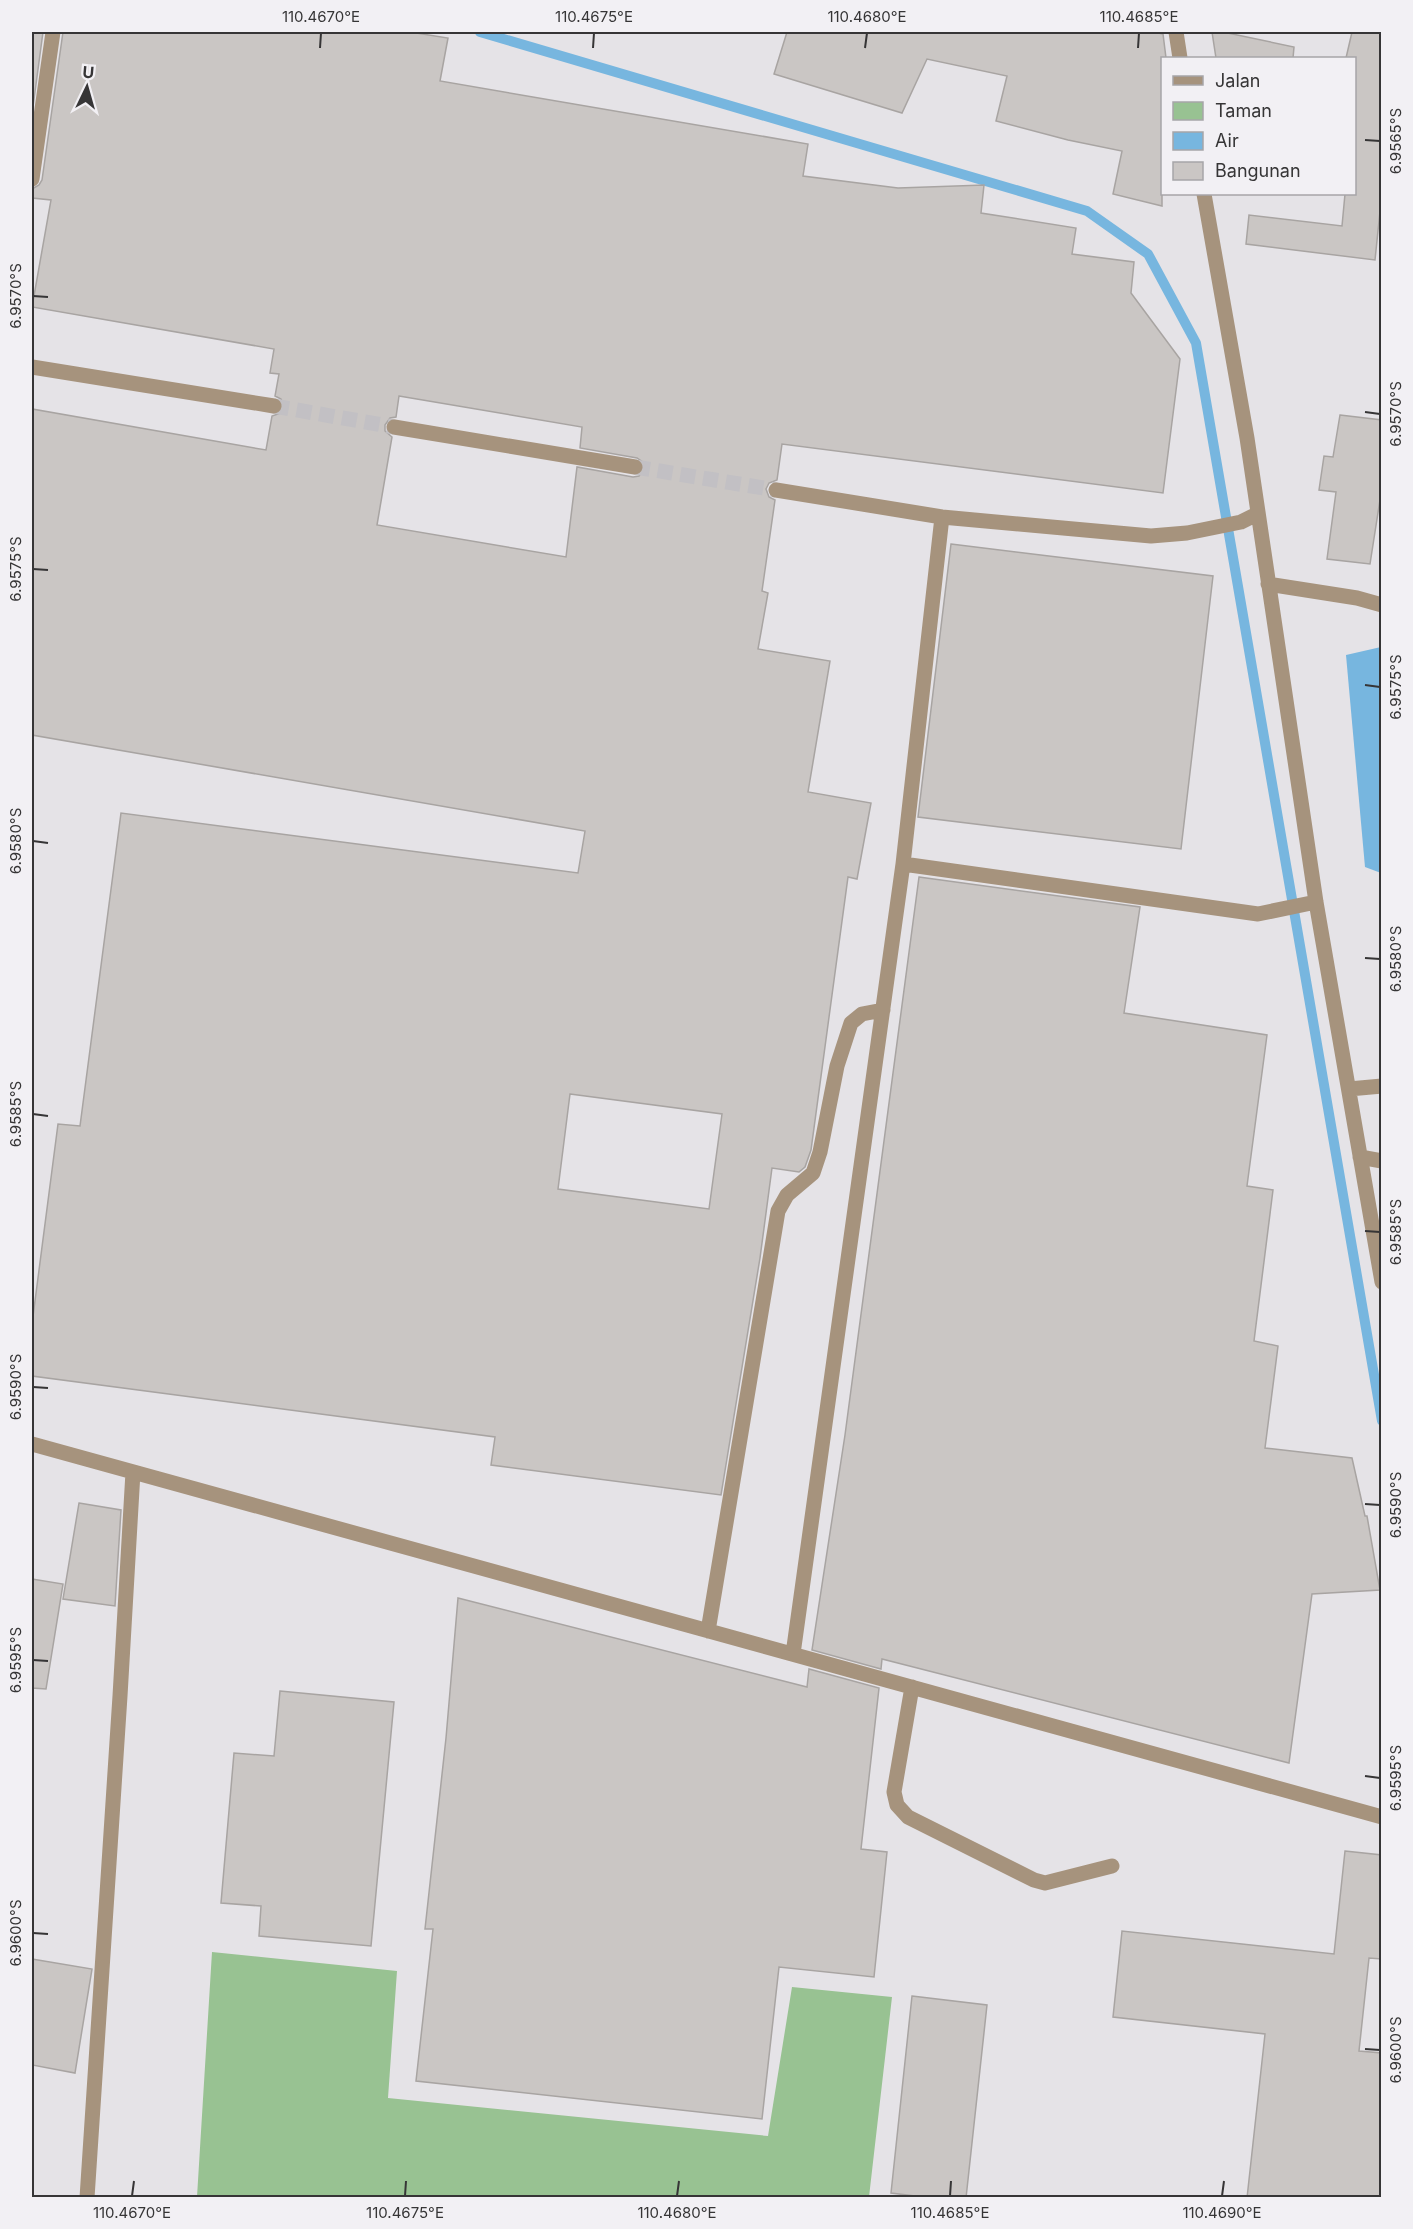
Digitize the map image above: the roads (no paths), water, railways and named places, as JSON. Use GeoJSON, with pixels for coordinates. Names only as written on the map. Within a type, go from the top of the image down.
{"type":"FeatureCollection","features":[{"type":"Feature","properties":{"kind":"street"},"geometry":{"type":"LineString","coordinates":[[32,178],[53,32]]}},
{"type":"Feature","properties":{"kind":"street"},"geometry":{"type":"LineString","coordinates":[[1176,32],[1180,57]]}},
{"type":"Feature","properties":{"kind":"street"},"geometry":{"type":"LineString","coordinates":[[1204,195],[1247,438],[1313,903],[1349,1089],[1382,1282]]}},
{"type":"Feature","properties":{"kind":"street"},"geometry":{"type":"LineString","coordinates":[[32,367],[274,406]]}},
{"type":"Feature","properties":{"kind":"street"},"geometry":{"type":"LineString","coordinates":[[394,427],[634,467]]}},
{"type":"Feature","properties":{"kind":"street"},"geometry":{"type":"LineString","coordinates":[[776,490],[942,517],[1151,536],[1187,533],[1241,522],[1257,514]]}},
{"type":"Feature","properties":{"kind":"street"},"geometry":{"type":"LineString","coordinates":[[794,1654],[903,864],[942,517]]}},
{"type":"Feature","properties":{"kind":"street"},"geometry":{"type":"LineString","coordinates":[[1268,584],[1357,598],[1382,605]]}},
{"type":"Feature","properties":{"kind":"street"},"geometry":{"type":"LineString","coordinates":[[903,864],[1258,914],[1313,903]]}},
{"type":"Feature","properties":{"kind":"street"},"geometry":{"type":"LineString","coordinates":[[708,1631],[778,1211],[787,1195],[813,1173],[820,1152],[837,1066],[851,1023],[862,1014],[883,1010]]}},
{"type":"Feature","properties":{"kind":"street"},"geometry":{"type":"LineString","coordinates":[[1349,1089],[1382,1086]]}},
{"type":"Feature","properties":{"kind":"street"},"geometry":{"type":"LineString","coordinates":[[1360,1157],[1382,1161]]}},
{"type":"Feature","properties":{"kind":"street"},"geometry":{"type":"LineString","coordinates":[[32,1444],[1382,1817]]}},
{"type":"Feature","properties":{"kind":"street"},"geometry":{"type":"LineString","coordinates":[[87,2198],[133,1472]]}},
{"type":"Feature","properties":{"kind":"street"},"geometry":{"type":"LineString","coordinates":[[912,1687],[894,1792],[897,1805],[908,1817],[1034,1880],[1045,1883],[1112,1866]]}},
{"type":"Feature","properties":{"kind":"water"},"geometry":{"type":"Polygon","coordinates":[[[1382,647],[1381,873],[1365,867],[1346,655],[1382,647]]]}},
{"type":"Feature","properties":{"kind":"waterway"},"geometry":{"type":"LineString","coordinates":[[480,32],[1087,211],[1148,254],[1196,343],[1382,1421]]}},
{"type":"Feature","properties":{"kind":"tunnel"},"geometry":{"type":"LineString","coordinates":[[274,406],[394,427]]}},
{"type":"Feature","properties":{"kind":"tunnel"},"geometry":{"type":"LineString","coordinates":[[635,467],[776,490]]}}]}
